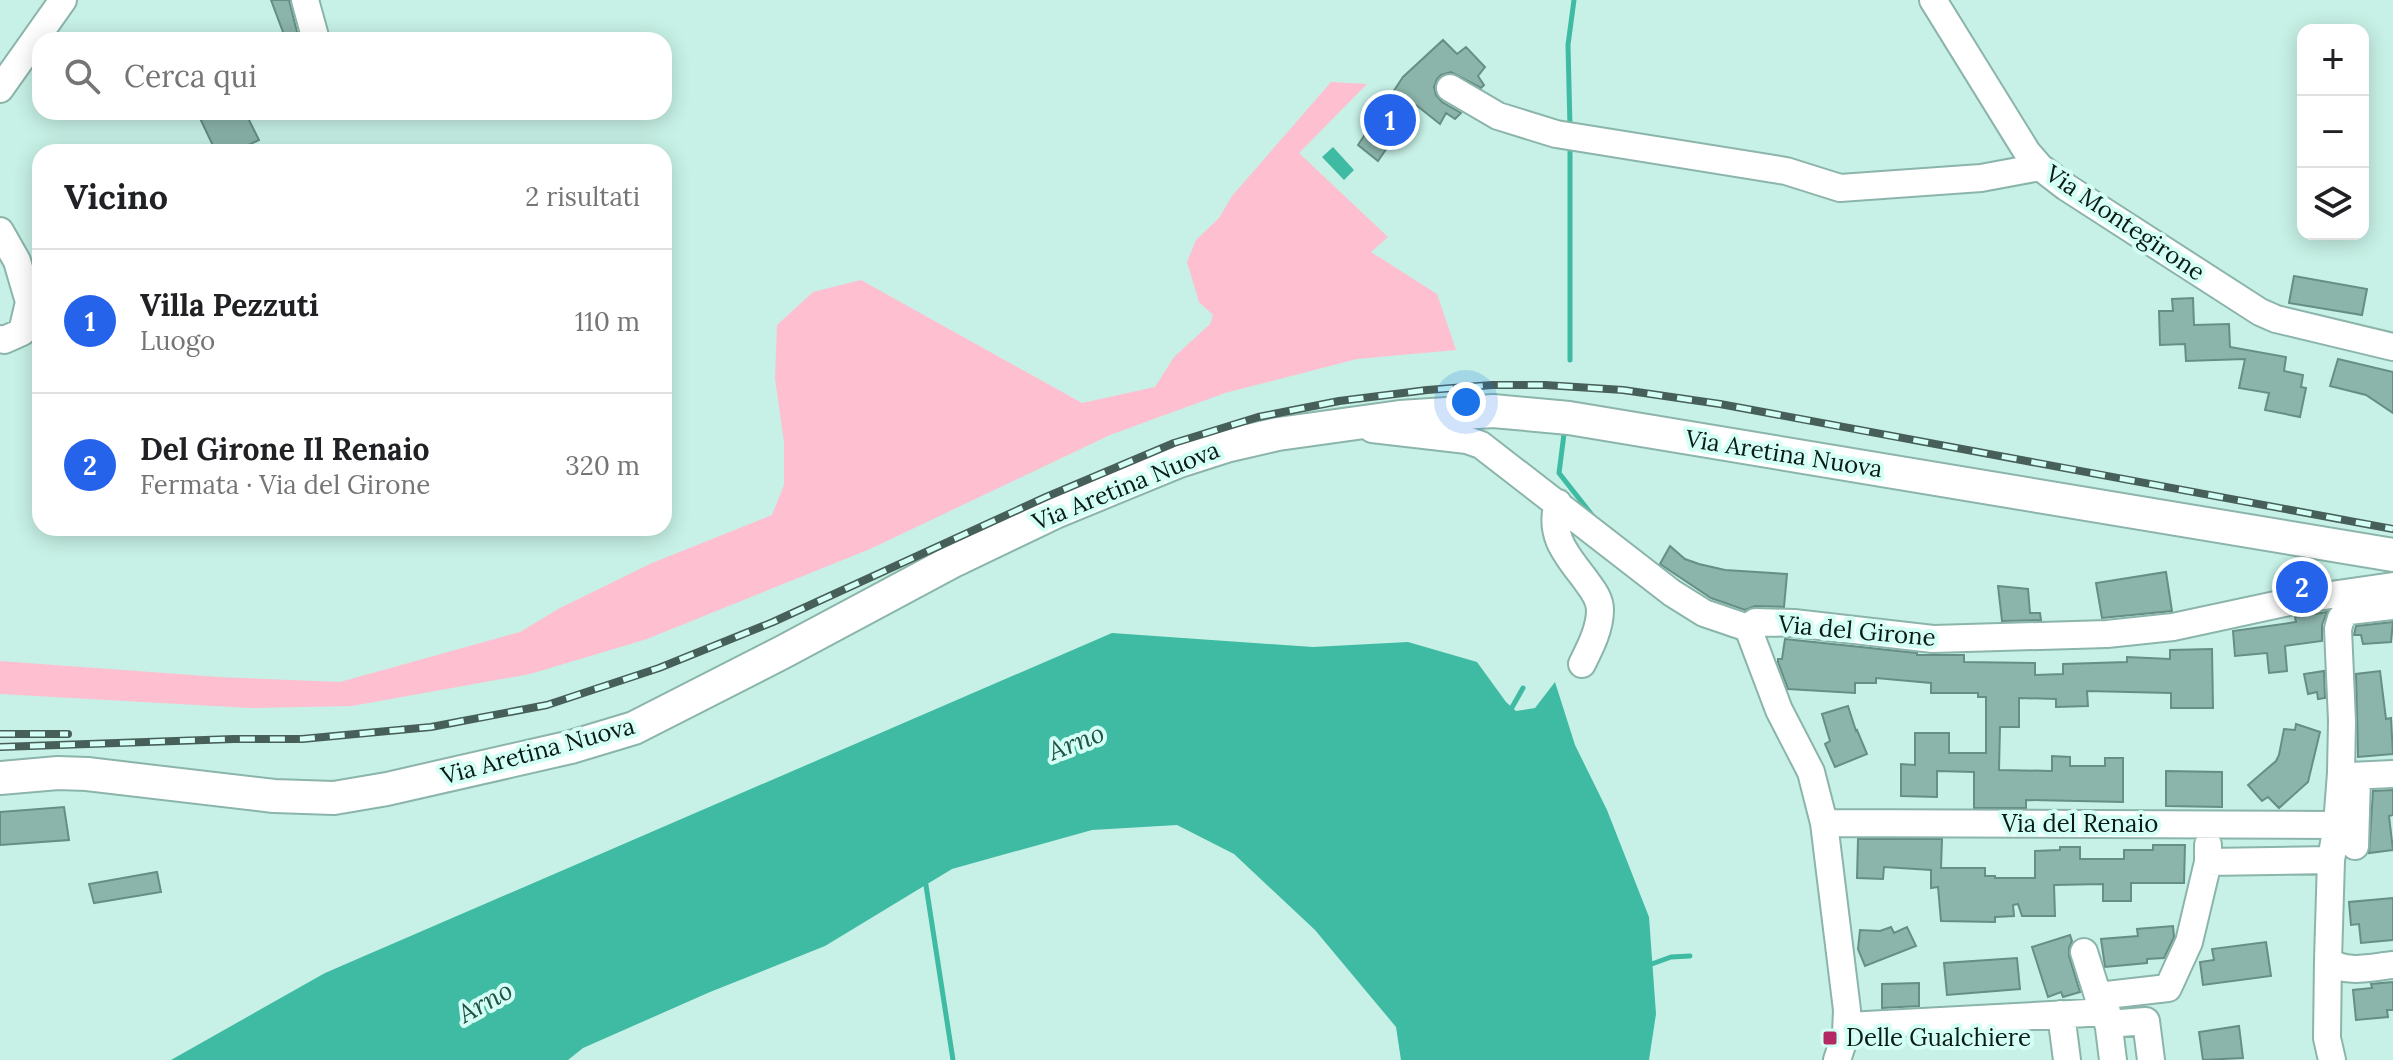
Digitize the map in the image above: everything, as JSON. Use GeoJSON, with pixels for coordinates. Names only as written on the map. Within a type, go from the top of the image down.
{"type":"FeatureCollection","features":[{"type":"Feature","properties":{"kind":"main road","name":"Via Aretina Nuova"},"geometry":{"type":"LineString","coordinates":[[0,778],[58,773],[98,774],[274,796],[334,798],[387,789],[610,737],[657,717],[945,565],[1055,512],[1179,461],[1278,434],[1430,414],[1493,411],[1569,418],[2392,581]]}},
{"type":"Feature","properties":{"kind":"street"},"geometry":{"type":"LineString","coordinates":[[40,32],[63,0]]}},
{"type":"Feature","properties":{"kind":"street"},"geometry":{"type":"LineString","coordinates":[[305,0],[314,32]]}},
{"type":"Feature","properties":{"kind":"street","name":"Via Montegirone"},"geometry":{"type":"LineString","coordinates":[[1933,0],[2027,152],[2040,167],[2066,187],[2260,312],[2276,319],[2393,347]]}},
{"type":"Feature","properties":{"kind":"street"},"geometry":{"type":"LineString","coordinates":[[0,89],[32,44]]}},
{"type":"Feature","properties":{"kind":"street"},"geometry":{"type":"LineString","coordinates":[[1450,88],[1498,116],[1556,134],[1786,171],[1840,188],[1981,178],[2040,167]]}},
{"type":"Feature","properties":{"kind":"street"},"geometry":{"type":"LineString","coordinates":[[0,231],[17,261],[29,302],[22,332],[0,339]]}},
{"type":"Feature","properties":{"kind":"street","name":"Via del Girone"},"geometry":{"type":"LineString","coordinates":[[1337,426],[1467,440],[1481,445],[1681,599],[1704,613],[1748,628],[1755,622],[1794,623],[1951,639],[2107,634],[2173,627],[2392,581]]}},
{"type":"Feature","properties":{"kind":"street"},"geometry":{"type":"LineString","coordinates":[[1558,503],[1553,519],[1555,532],[1563,549],[1595,593],[1600,607],[1592,642],[1582,664]]}},
{"type":"Feature","properties":{"kind":"street"},"geometry":{"type":"LineString","coordinates":[[2355,846],[2342,721],[2337,637],[2339,622],[2343,615],[2392,581]]}},
{"type":"Feature","properties":{"kind":"street"},"geometry":{"type":"LineString","coordinates":[[1748,628],[1779,710],[1811,772],[1824,823],[1847,1026],[1837,1060]]}},
{"type":"Feature","properties":{"kind":"street"},"geometry":{"type":"LineString","coordinates":[[2349,774],[2393,774]]}},
{"type":"Feature","properties":{"kind":"street"},"geometry":{"type":"LineString","coordinates":[[2332,1060],[2327,1038],[2331,860],[2349,774]]}},
{"type":"Feature","properties":{"kind":"street","name":"Via del Renaio"},"geometry":{"type":"LineString","coordinates":[[1824,823],[2337,825]]}},
{"type":"Feature","properties":{"kind":"street"},"geometry":{"type":"LineString","coordinates":[[2084,952],[2098,996],[2168,988],[2189,942],[2208,862],[2208,825]]}},
{"type":"Feature","properties":{"kind":"street"},"geometry":{"type":"LineString","coordinates":[[2208,862],[2331,860]]}},
{"type":"Feature","properties":{"kind":"street"},"geometry":{"type":"LineString","coordinates":[[2328,960],[2344,969],[2393,965]]}},
{"type":"Feature","properties":{"kind":"street"},"geometry":{"type":"LineString","coordinates":[[1847,1026],[2107,1012],[2113,1060]]}},
{"type":"Feature","properties":{"kind":"street"},"geometry":{"type":"LineString","coordinates":[[2061,1014],[2067,1060]]}},
{"type":"Feature","properties":{"kind":"street"},"geometry":{"type":"LineString","coordinates":[[2108,1024],[2146,1021],[2151,1060]]}},
{"type":"Feature","properties":{"kind":"shaded area"},"geometry":{"type":"Polygon","coordinates":[[[1331,82],[1367,84],[1299,153],[1388,237],[1371,252],[1437,294],[1456,350],[1357,359],[1225,393],[1110,435],[870,549],[647,639],[530,674],[352,706],[250,708],[0,694],[0,661],[219,677],[340,682],[520,632],[560,608],[652,563],[772,515],[784,485],[784,442],[775,379],[777,325],[813,292],[861,280],[1082,403],[1155,387],[1174,357],[1210,324],[1213,315],[1199,302],[1187,262],[1196,240],[1219,218],[1232,196],[1331,82]]]}},
{"type":"Feature","properties":{"kind":"water"},"geometry":{"type":"Polygon","coordinates":[[[1333,147],[1354,170],[1344,180],[1322,157],[1333,147]]]}},
{"type":"Feature","properties":{"kind":"water","name":"Arno"},"geometry":{"type":"Polygon","coordinates":[[[1112,633],[1313,647],[1408,642],[1477,662],[1516,711],[1535,708],[1555,682],[1575,745],[1607,810],[1649,917],[1656,1014],[1649,1060],[1401,1060],[1396,1027],[1315,930],[1234,854],[1177,825],[1092,830],[952,869],[825,946],[583,1048],[568,1060],[171,1060],[325,973],[1112,633]]]}},
{"type":"Feature","properties":{"kind":"building"},"geometry":{"type":"Polygon","coordinates":[[[271,0],[289,0],[297,32],[283,32],[271,0]]]}},
{"type":"Feature","properties":{"kind":"building"},"geometry":{"type":"Polygon","coordinates":[[[1443,40],[1457,54],[1466,47],[1485,67],[1478,76],[1484,85],[1481,88],[1451,72],[1441,75],[1434,87],[1436,95],[1461,113],[1455,119],[1446,113],[1440,124],[1416,105],[1378,161],[1358,145],[1403,77],[1443,40]]]}},
{"type":"Feature","properties":{"kind":"building"},"geometry":{"type":"Polygon","coordinates":[[[201,120],[249,120],[259,140],[251,144],[212,144],[201,120]]]}},
{"type":"Feature","properties":{"kind":"building"},"geometry":{"type":"Polygon","coordinates":[[[2294,276],[2367,289],[2362,315],[2289,303],[2294,276]]]}},
{"type":"Feature","properties":{"kind":"building"},"geometry":{"type":"Polygon","coordinates":[[[2193,298],[2194,325],[2229,324],[2230,347],[2286,357],[2284,371],[2303,375],[2301,387],[2306,388],[2300,417],[2265,410],[2269,393],[2239,388],[2245,359],[2186,361],[2185,344],[2160,345],[2159,311],[2173,311],[2172,299],[2193,298]]]}},
{"type":"Feature","properties":{"kind":"building"},"geometry":{"type":"Polygon","coordinates":[[[2338,359],[2393,372],[2393,413],[2366,395],[2330,386],[2338,359]]]}},
{"type":"Feature","properties":{"kind":"building"},"geometry":{"type":"Polygon","coordinates":[[[1670,546],[1685,559],[1699,564],[1725,570],[1787,574],[1784,607],[1755,606],[1745,610],[1711,598],[1660,564],[1670,546]]]}},
{"type":"Feature","properties":{"kind":"building"},"geometry":{"type":"Polygon","coordinates":[[[2166,572],[2172,611],[2102,618],[2096,583],[2166,572]]]}},
{"type":"Feature","properties":{"kind":"building"},"geometry":{"type":"Polygon","coordinates":[[[1998,586],[2028,589],[2030,613],[2040,613],[2041,620],[2002,621],[1998,586]]]}},
{"type":"Feature","properties":{"kind":"building"},"geometry":{"type":"Polygon","coordinates":[[[2327,612],[2322,625],[2322,641],[2285,646],[2287,671],[2269,673],[2267,653],[2235,656],[2233,631],[2296,622],[2295,617],[2327,612]]]}},
{"type":"Feature","properties":{"kind":"building"},"geometry":{"type":"Polygon","coordinates":[[[2393,622],[2391,642],[2363,644],[2361,635],[2354,635],[2356,626],[2393,622]]]}},
{"type":"Feature","properties":{"kind":"building"},"geometry":{"type":"Polygon","coordinates":[[[1785,639],[1917,655],[1964,655],[1964,662],[2035,663],[2035,675],[2063,674],[2063,664],[2127,662],[2127,657],[2170,659],[2170,650],[2212,649],[2213,708],[2171,708],[2171,693],[2087,691],[2088,706],[2056,707],[2056,699],[2019,698],[2019,727],[2000,727],[1999,770],[2052,771],[2052,756],[2070,757],[2070,766],[2105,766],[2105,758],[2123,758],[2123,802],[2026,800],[2026,808],[1974,808],[1974,772],[1937,771],[1937,797],[1901,796],[1901,764],[1915,765],[1915,733],[1949,733],[1949,753],[1986,753],[1986,697],[1978,697],[1978,693],[1931,693],[1931,683],[1876,678],[1876,683],[1855,683],[1855,693],[1788,689],[1778,662],[1782,659],[1785,639]]]}},
{"type":"Feature","properties":{"kind":"building"},"geometry":{"type":"Polygon","coordinates":[[[2324,671],[2325,698],[2318,699],[2317,692],[2308,694],[2304,674],[2324,671]]]}},
{"type":"Feature","properties":{"kind":"building"},"geometry":{"type":"Polygon","coordinates":[[[2380,671],[2386,719],[2391,718],[2393,754],[2358,757],[2356,674],[2380,671]]]}},
{"type":"Feature","properties":{"kind":"building"},"geometry":{"type":"Polygon","coordinates":[[[1848,706],[1867,754],[1835,767],[1825,744],[1830,741],[1822,714],[1848,706]]]}},
{"type":"Feature","properties":{"kind":"building"},"geometry":{"type":"Polygon","coordinates":[[[2296,724],[2320,732],[2308,782],[2279,808],[2268,797],[2262,801],[2248,785],[2276,761],[2284,729],[2295,730],[2296,724]]]}},
{"type":"Feature","properties":{"kind":"building"},"geometry":{"type":"Polygon","coordinates":[[[2166,771],[2222,772],[2222,807],[2166,806],[2166,771]]]}},
{"type":"Feature","properties":{"kind":"building"},"geometry":{"type":"Polygon","coordinates":[[[2393,790],[2393,815],[2389,816],[2393,850],[2369,853],[2373,791],[2393,790]]]}},
{"type":"Feature","properties":{"kind":"building"},"geometry":{"type":"Polygon","coordinates":[[[64,807],[69,840],[0,845],[0,812],[64,807]]]}},
{"type":"Feature","properties":{"kind":"building"},"geometry":{"type":"Polygon","coordinates":[[[1858,839],[1942,839],[1941,868],[1985,868],[1985,876],[1995,878],[2035,878],[2035,851],[2080,847],[2080,859],[2124,859],[2124,850],[2153,850],[2153,845],[2185,845],[2184,883],[2131,883],[2131,901],[2103,901],[2103,884],[2054,885],[2055,916],[2022,916],[2018,904],[2013,905],[2014,916],[1995,917],[1995,922],[1941,921],[1938,887],[1931,888],[1931,870],[1884,867],[1883,879],[1857,878],[1858,839]]]}},
{"type":"Feature","properties":{"kind":"building"},"geometry":{"type":"Polygon","coordinates":[[[157,872],[161,892],[94,903],[89,884],[157,872]]]}},
{"type":"Feature","properties":{"kind":"building"},"geometry":{"type":"Polygon","coordinates":[[[2393,898],[2393,940],[2361,943],[2359,924],[2351,925],[2349,902],[2393,898]]]}},
{"type":"Feature","properties":{"kind":"building"},"geometry":{"type":"Polygon","coordinates":[[[2173,926],[2174,937],[2164,958],[2105,967],[2101,939],[2138,936],[2137,929],[2173,926]]]}},
{"type":"Feature","properties":{"kind":"building"},"geometry":{"type":"Polygon","coordinates":[[[1891,927],[1894,933],[1907,927],[1916,946],[1865,966],[1858,949],[1860,930],[1880,931],[1891,927]]]}},
{"type":"Feature","properties":{"kind":"building"},"geometry":{"type":"Polygon","coordinates":[[[2070,935],[2069,956],[2080,992],[2063,997],[2061,992],[2048,997],[2032,947],[2070,935]]]}},
{"type":"Feature","properties":{"kind":"building"},"geometry":{"type":"Polygon","coordinates":[[[2266,942],[2271,976],[2203,985],[2200,962],[2214,960],[2212,949],[2266,942]]]}},
{"type":"Feature","properties":{"kind":"building"},"geometry":{"type":"Polygon","coordinates":[[[2017,958],[2020,989],[1947,995],[1944,963],[2017,958]]]}},
{"type":"Feature","properties":{"kind":"building"},"geometry":{"type":"Polygon","coordinates":[[[2393,982],[2393,1010],[2387,1010],[2388,1017],[2356,1020],[2353,990],[2393,982]]]}},
{"type":"Feature","properties":{"kind":"building"},"geometry":{"type":"Polygon","coordinates":[[[1919,983],[1919,1006],[1882,1008],[1882,984],[1919,983]]]}},
{"type":"Feature","properties":{"kind":"building"},"geometry":{"type":"Polygon","coordinates":[[[2239,1026],[2243,1058],[2203,1060],[2199,1032],[2239,1026]]]}},
{"type":"Feature","properties":{"kind":"waterway"},"geometry":{"type":"LineString","coordinates":[[1570,127],[1568,45],[1574,0]]}},
{"type":"Feature","properties":{"kind":"waterway"},"geometry":{"type":"LineString","coordinates":[[1570,145],[1570,360]]}},
{"type":"Feature","properties":{"kind":"waterway"},"geometry":{"type":"LineString","coordinates":[[1564,434],[1559,473],[1592,515]]}},
{"type":"Feature","properties":{"kind":"waterway"},"geometry":{"type":"LineString","coordinates":[[1510,711],[1523,688]]}},
{"type":"Feature","properties":{"kind":"waterway"},"geometry":{"type":"LineString","coordinates":[[925,879],[953,1060]]}},
{"type":"Feature","properties":{"kind":"waterway"},"geometry":{"type":"LineString","coordinates":[[1649,965],[1671,957],[1690,956]]}},
{"type":"Feature","properties":{"kind":"railway"},"geometry":{"type":"LineString","coordinates":[[0,747],[302,739],[431,727],[547,705],[659,668],[773,622],[1046,497],[1174,443],[1258,417],[1339,401],[1427,390],[1492,385],[1623,390],[1720,404],[2393,529]]}},
{"type":"Feature","properties":{"kind":"railway"},"geometry":{"type":"LineString","coordinates":[[0,734],[68,734]]}},
{"type":"Feature","properties":{"kind":"place","name":"Villa Pezzuti"},"geometry":{"type":"Point","coordinates":[1390,120]}},
{"type":"Feature","properties":{"kind":"place","name":"Del Girone Il Renaio"},"geometry":{"type":"Point","coordinates":[2302,587]}},
{"type":"Feature","properties":{"kind":"place","name":"Delle Gualchiere"},"geometry":{"type":"Point","coordinates":[1830,1038]}}]}
